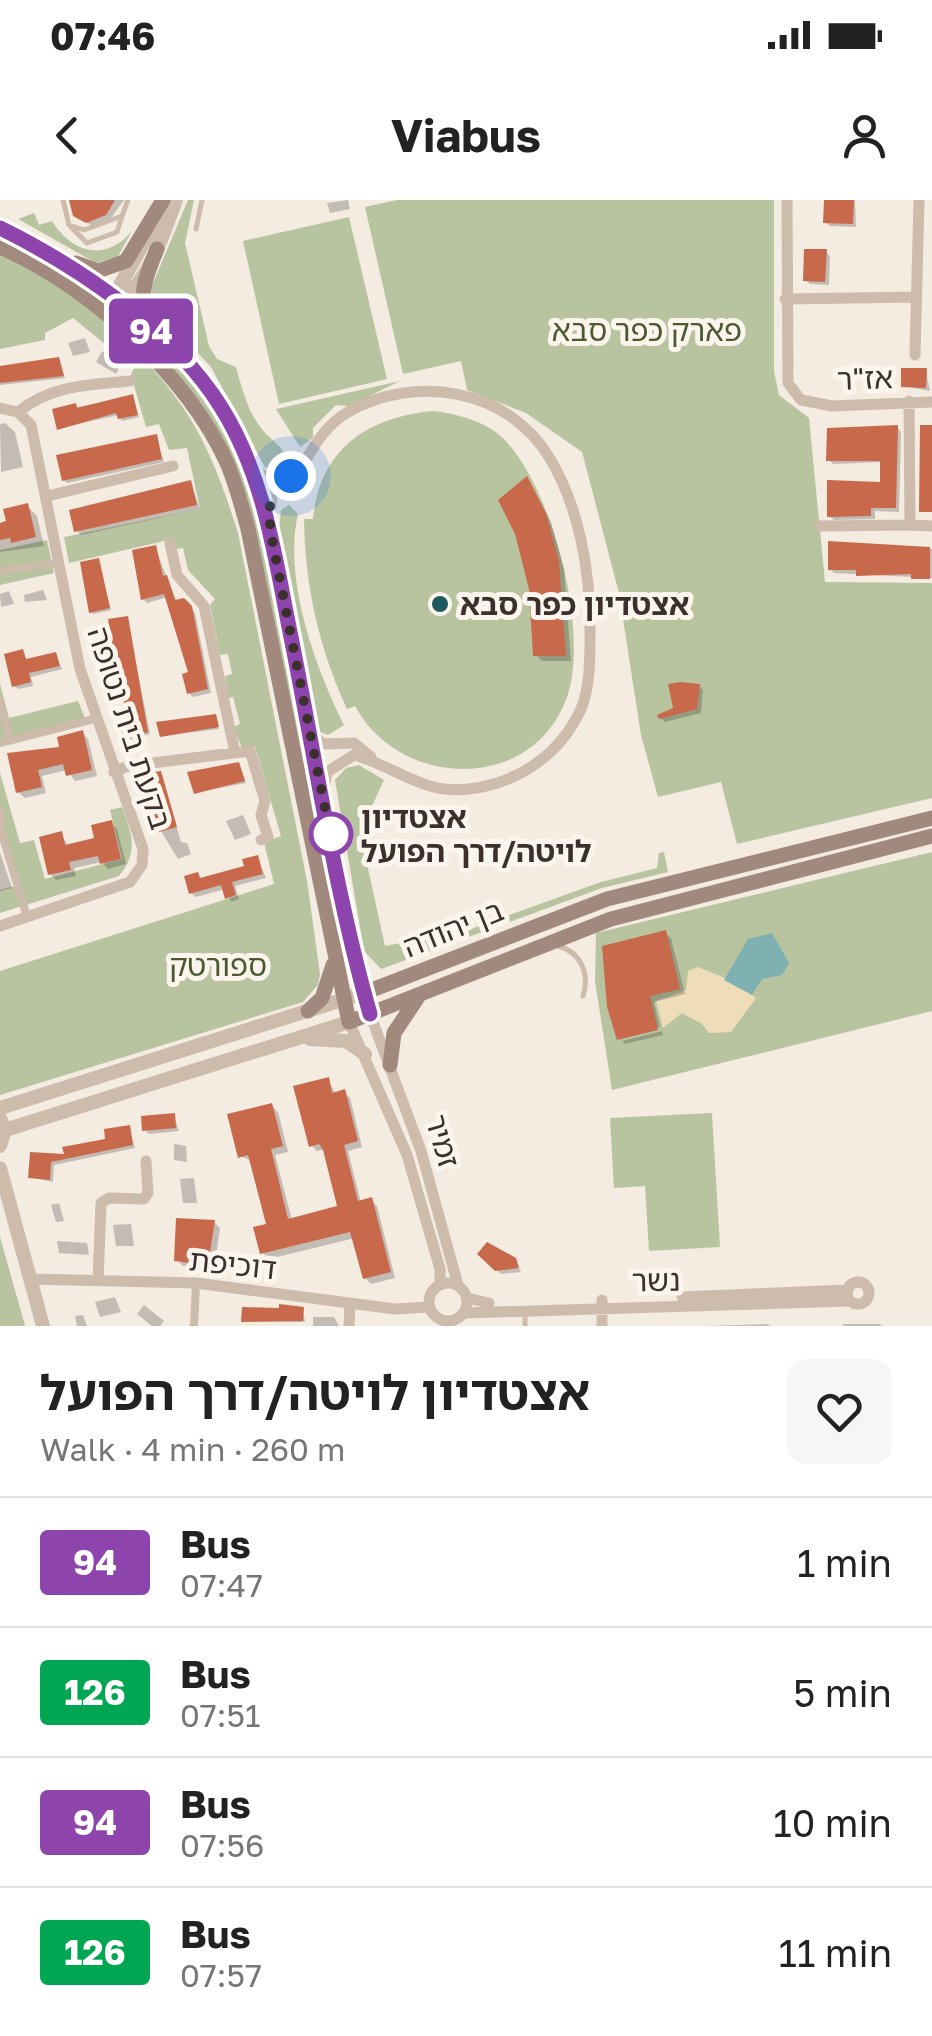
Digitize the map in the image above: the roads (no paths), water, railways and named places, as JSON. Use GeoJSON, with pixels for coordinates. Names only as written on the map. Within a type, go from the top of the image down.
{"type":"FeatureCollection","features":[{"type":"Feature","properties":{"kind":"main road"},"geometry":{"type":"LineString","coordinates":[[0,228],[89,269],[114,268],[126,260],[164,200]]}},
{"type":"Feature","properties":{"kind":"main road"},"geometry":{"type":"LineString","coordinates":[[34,245],[201,379]]}},
{"type":"Feature","properties":{"kind":"main road"},"geometry":{"type":"LineString","coordinates":[[0,247],[111,307],[182,392],[228,464],[248,529],[349,1022]]}},
{"type":"Feature","properties":{"kind":"main road"},"geometry":{"type":"LineString","coordinates":[[157,249],[142,299],[152,319],[191,358],[221,407],[252,469],[270,529],[370,1014]]}},
{"type":"Feature","properties":{"kind":"main road","name":"בן יהודה"},"geometry":{"type":"LineString","coordinates":[[364,994],[607,899],[932,818]]}},
{"type":"Feature","properties":{"kind":"main road","name":"בן יהודה"},"geometry":{"type":"LineString","coordinates":[[349,1022],[611,919],[932,836]]}},
{"type":"Feature","properties":{"kind":"main road"},"geometry":{"type":"LineString","coordinates":[[356,960],[380,976],[414,974]]}},
{"type":"Feature","properties":{"kind":"main road"},"geometry":{"type":"LineString","coordinates":[[308,1011],[322,998],[334,962]]}},
{"type":"Feature","properties":{"kind":"main road"},"geometry":{"type":"LineString","coordinates":[[390,1065],[394,1034],[424,992]]}},
{"type":"Feature","properties":{"kind":"street"},"geometry":{"type":"LineString","coordinates":[[111,307],[150,236],[164,200]]}},
{"type":"Feature","properties":{"kind":"street"},"geometry":{"type":"LineString","coordinates":[[111,307],[157,249],[176,200]]}},
{"type":"Feature","properties":{"kind":"street"},"geometry":{"type":"LineString","coordinates":[[787,200],[786,299],[916,297]]}},
{"type":"Feature","properties":{"kind":"street"},"geometry":{"type":"LineString","coordinates":[[914,355],[919,200]]}},
{"type":"Feature","properties":{"kind":"street","name":"אז\"ר"},"geometry":{"type":"LineString","coordinates":[[786,299],[788,384],[800,400],[832,406],[932,402]]}},
{"type":"Feature","properties":{"kind":"street"},"geometry":{"type":"LineString","coordinates":[[2,408],[18,412],[37,397],[63,388],[130,381]]}},
{"type":"Feature","properties":{"kind":"street"},"geometry":{"type":"LineString","coordinates":[[270,529],[270,500],[298,472],[327,428],[359,406],[410,390],[453,390],[521,425],[549,457],[573,516],[590,580],[590,644],[582,706],[564,737],[542,760],[518,776],[454,790],[407,780],[354,755],[333,765],[324,780],[325,805]]}},
{"type":"Feature","properties":{"kind":"street"},"geometry":{"type":"LineString","coordinates":[[910,401],[910,525]]}},
{"type":"Feature","properties":{"kind":"street","name":"בקעת בית נטופה"},"geometry":{"type":"LineString","coordinates":[[0,926],[112,892],[130,882],[138,872],[142,849],[94,719],[31,426],[18,412]]}},
{"type":"Feature","properties":{"kind":"street"},"geometry":{"type":"LineString","coordinates":[[46,496],[173,466]]}},
{"type":"Feature","properties":{"kind":"street"},"geometry":{"type":"LineString","coordinates":[[252,469],[269,479],[298,472]]}},
{"type":"Feature","properties":{"kind":"street"},"geometry":{"type":"LineString","coordinates":[[820,526],[932,526]]}},
{"type":"Feature","properties":{"kind":"street"},"geometry":{"type":"LineString","coordinates":[[170,543],[177,575],[204,606],[235,753]]}},
{"type":"Feature","properties":{"kind":"street"},"geometry":{"type":"LineString","coordinates":[[0,571],[58,562]]}},
{"type":"Feature","properties":{"kind":"street"},"geometry":{"type":"LineString","coordinates":[[0,701],[10,740]]}},
{"type":"Feature","properties":{"kind":"street"},"geometry":{"type":"LineString","coordinates":[[0,743],[94,719]]}},
{"type":"Feature","properties":{"kind":"street"},"geometry":{"type":"LineString","coordinates":[[310,731],[323,744],[354,742],[373,761]]}},
{"type":"Feature","properties":{"kind":"street"},"geometry":{"type":"LineString","coordinates":[[114,772],[128,766],[250,751],[265,800],[260,815],[268,838],[261,840]]}},
{"type":"Feature","properties":{"kind":"street"},"geometry":{"type":"LineString","coordinates":[[0,810],[1,830],[28,918]]}},
{"type":"Feature","properties":{"kind":"street","name":"בן יהודה"},"geometry":{"type":"LineString","coordinates":[[0,1108],[364,994]]}},
{"type":"Feature","properties":{"kind":"street","name":"זמיר"},"geometry":{"type":"LineString","coordinates":[[370,1014],[427,1155],[458,1285]]}},
{"type":"Feature","properties":{"kind":"street","name":"בן יהודה"},"geometry":{"type":"LineString","coordinates":[[2,1124],[349,1022]]}},
{"type":"Feature","properties":{"kind":"street","name":"זמיר"},"geometry":{"type":"LineString","coordinates":[[349,1022],[407,1155],[440,1269],[440,1285]]}},
{"type":"Feature","properties":{"kind":"street"},"geometry":{"type":"LineString","coordinates":[[289,1040],[346,1042],[364,1054]]}},
{"type":"Feature","properties":{"kind":"street"},"geometry":{"type":"LineString","coordinates":[[0,1146],[2,1124]]}},
{"type":"Feature","properties":{"kind":"street"},"geometry":{"type":"LineString","coordinates":[[98,1281],[101,1203],[109,1198],[144,1199],[148,1193],[146,1162]]}},
{"type":"Feature","properties":{"kind":"street"},"geometry":{"type":"LineString","coordinates":[[0,1168],[43,1326]]}},
{"type":"Feature","properties":{"kind":"street"},"geometry":{"type":"LineString","coordinates":[[0,1186],[7,1202]]}},
{"type":"Feature","properties":{"kind":"street","name":"דוכיפת"},"geometry":{"type":"LineString","coordinates":[[30,1279],[196,1284],[350,1304],[429,1307]]}},
{"type":"Feature","properties":{"kind":"street"},"geometry":{"type":"LineString","coordinates":[[194,1326],[196,1284]]}},
{"type":"Feature","properties":{"kind":"street"},"geometry":{"type":"LineString","coordinates":[[440,1285],[458,1285],[467,1298],[459,1320],[440,1322],[429,1307],[431,1294],[440,1285]]}},
{"type":"Feature","properties":{"kind":"street","name":"נשר"},"geometry":{"type":"LineString","coordinates":[[459,1320],[524,1308],[849,1296]]}},
{"type":"Feature","properties":{"kind":"street","name":"נשר"},"geometry":{"type":"LineString","coordinates":[[467,1298],[475,1304],[602,1304]]}},
{"type":"Feature","properties":{"kind":"street"},"geometry":{"type":"LineString","coordinates":[[349,1326],[350,1304]]}},
{"type":"Feature","properties":{"kind":"street"},"geometry":{"type":"LineString","coordinates":[[602,1304],[602,1326]]}},
{"type":"Feature","properties":{"kind":"lane"},"geometry":{"type":"LineString","coordinates":[[63,200],[70,225],[87,243],[117,232],[128,200]]}},
{"type":"Feature","properties":{"kind":"lane"},"geometry":{"type":"LineString","coordinates":[[196,229],[202,200]]}},
{"type":"Feature","properties":{"kind":"lane"},"geometry":{"type":"LineString","coordinates":[[70,225],[84,230],[122,216]]}},
{"type":"Feature","properties":{"kind":"lane"},"geometry":{"type":"LineString","coordinates":[[530,949],[557,946],[572,952],[585,977],[582,996]]}},
{"type":"Feature","properties":{"kind":"lane"},"geometry":{"type":"LineString","coordinates":[[524,1308],[525,1326]]}},
{"type":"Feature","properties":{"kind":"water"},"geometry":{"type":"Polygon","coordinates":[[[772,933],[789,963],[782,975],[762,979],[752,995],[724,980],[748,939],[772,933]]]}},
{"type":"Feature","properties":{"kind":"place","name":"אצטדיון כפר סבא"},"geometry":{"type":"Point","coordinates":[440,604]}},
{"type":"Feature","properties":{"kind":"place","name":"אצטדיון לויטה/דרך הפועל"},"geometry":{"type":"Point","coordinates":[331,834]}},
{"type":"Feature","properties":{"kind":"park label","name":"פארק כפר סבא"},"geometry":{"type":"Point","coordinates":[647,330]}},
{"type":"Feature","properties":{"kind":"park label","name":"ספורטק"},"geometry":{"type":"Point","coordinates":[218,965]}}]}
